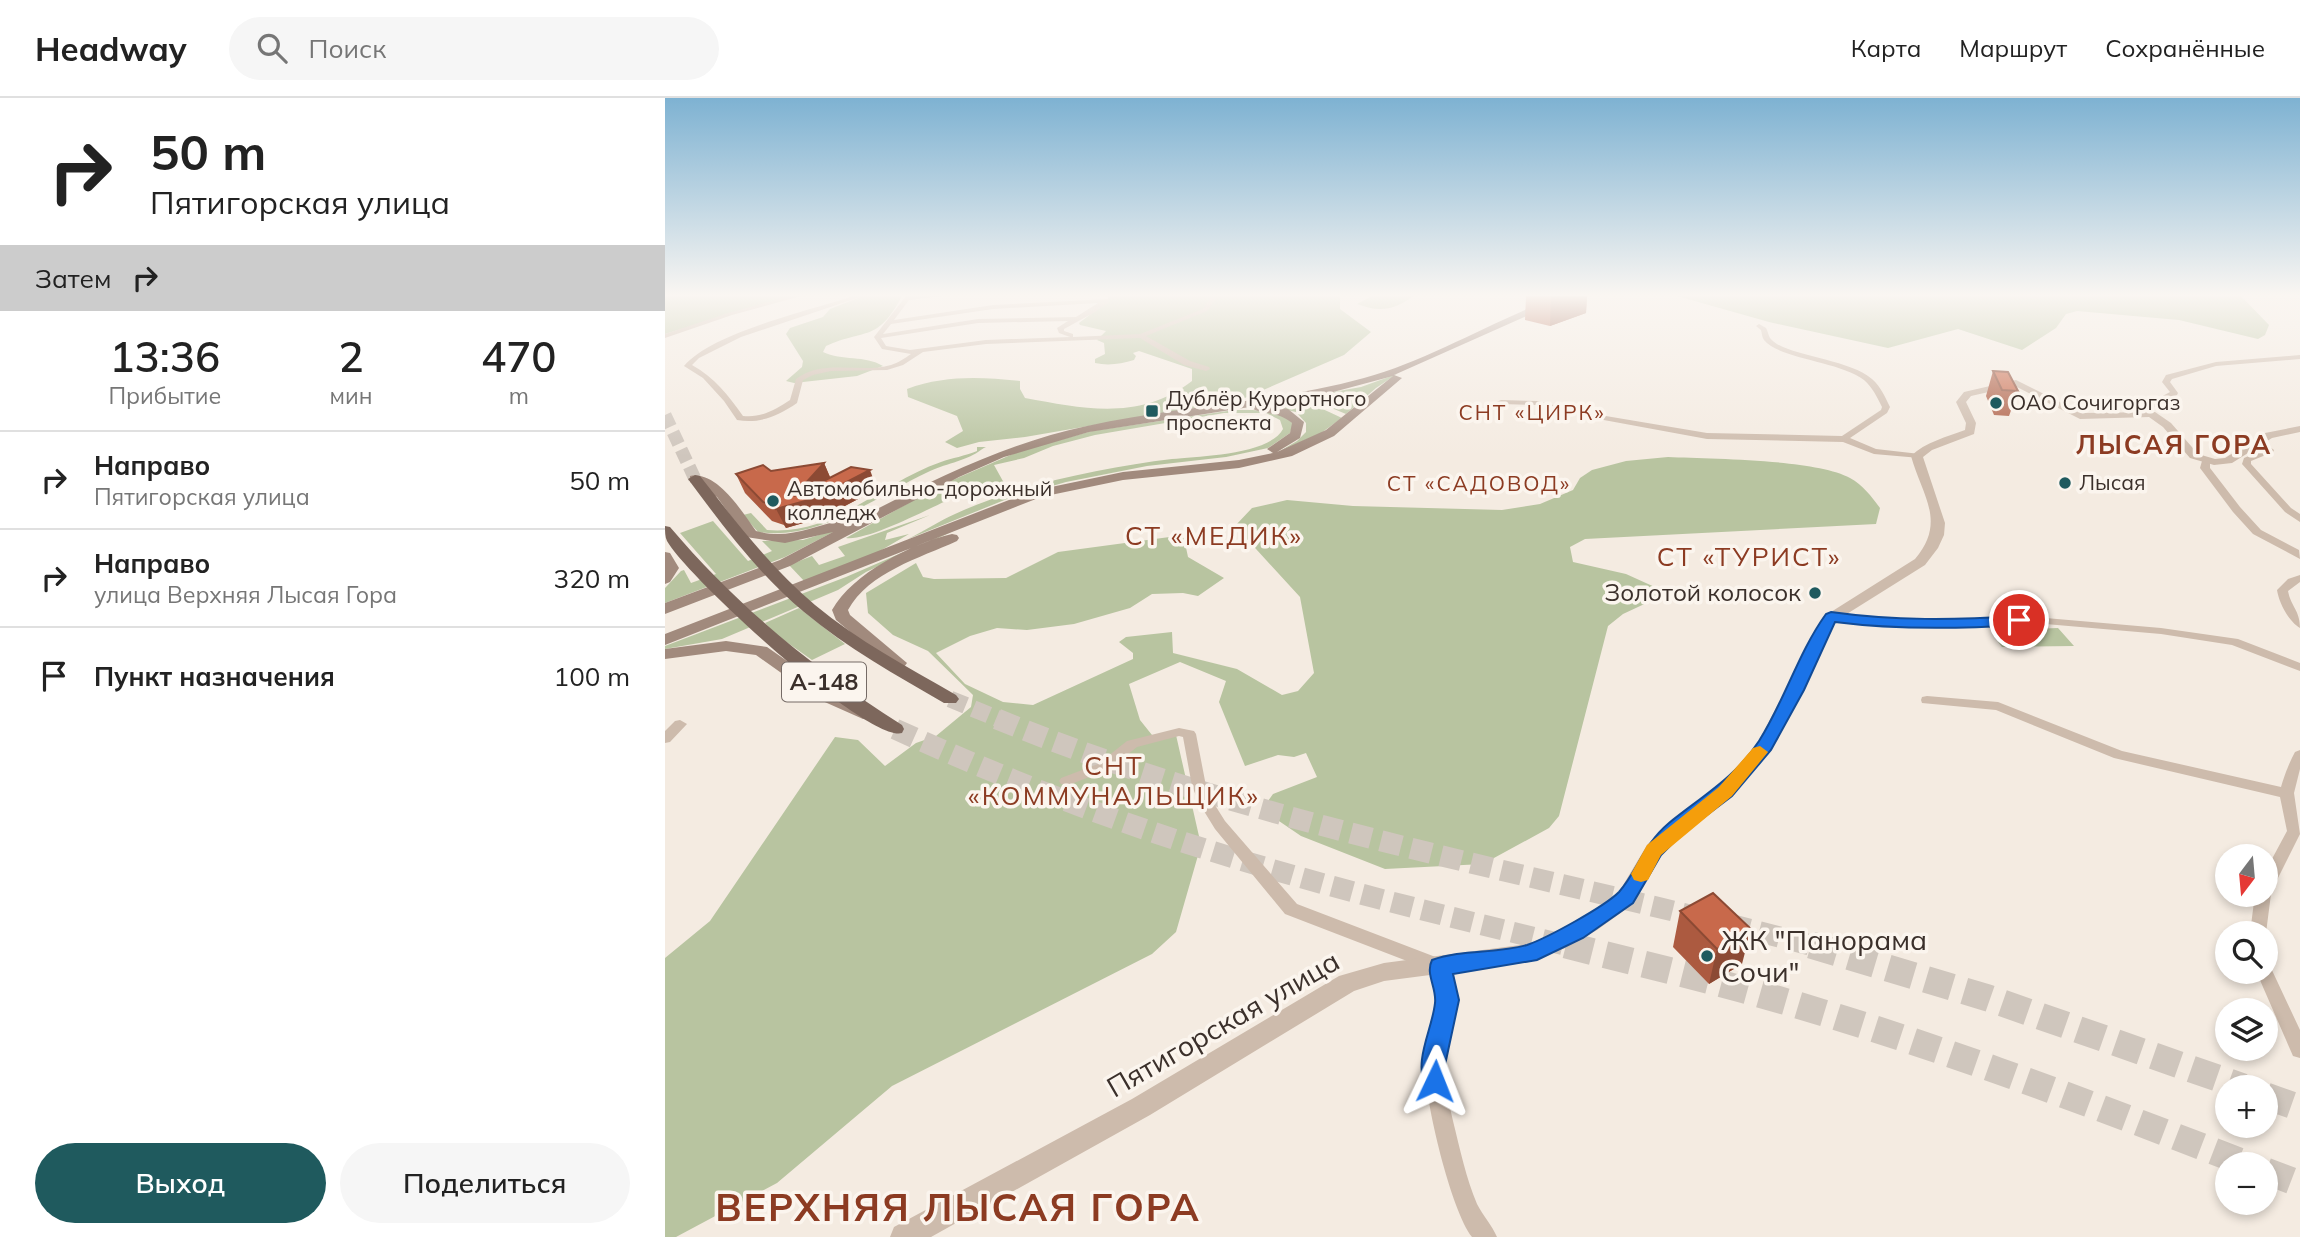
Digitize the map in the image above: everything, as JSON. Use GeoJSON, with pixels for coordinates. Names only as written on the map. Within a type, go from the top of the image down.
{"type":"FeatureCollection","features":[{"type":"Feature","properties":{"kind":"main road"},"geometry":{"type":"LineString","coordinates":[[1423,360],[1447,349]]}},
{"type":"Feature","properties":{"kind":"main road","name":"А-148"},"geometry":{"type":"LineString","coordinates":[[1095,482],[1043,496],[1005,511],[866,580],[842,603],[842,617],[851,626],[880,651],[950,699],[876,656],[810,609],[756,557],[695,479],[722,494],[751,534],[769,538],[799,537],[842,524],[952,466],[992,452],[1088,429],[1344,387],[1423,360]]}},
{"type":"Feature","properties":{"kind":"main road","name":"А-148"},"geometry":{"type":"LineString","coordinates":[[1185,468],[1239,464],[1289,453],[1307,446],[1337,428],[1378,391],[1423,360]]}},
{"type":"Feature","properties":{"kind":"main road","name":"А-148"},"geometry":{"type":"LineString","coordinates":[[665,640],[1014,502],[1095,482],[1262,453],[1292,439],[1299,430],[1296,418],[1272,409],[1246,407],[1193,411]]}},
{"type":"Feature","properties":{"kind":"main road","name":"А-148"},"geometry":{"type":"LineString","coordinates":[[665,609],[785,563],[954,474],[1037,442]]}},
{"type":"Feature","properties":{"kind":"main road","name":"А-148"},"geometry":{"type":"LineString","coordinates":[[665,530],[706,578],[757,630],[842,695],[895,729],[824,695],[761,651],[726,646],[665,654]]}},
{"type":"Feature","properties":{"kind":"main road"},"geometry":{"type":"LineString","coordinates":[[665,556],[671,568],[665,579]]}},
{"type":"Feature","properties":{"kind":"street"},"geometry":{"type":"LineString","coordinates":[[709,349],[690,360],[688,366],[713,383],[740,418],[752,420],[771,415],[794,401],[800,379],[810,373],[825,369],[888,368],[922,351]]}},
{"type":"Feature","properties":{"kind":"street"},"geometry":{"type":"LineString","coordinates":[[890,349],[904,352],[935,349]]}},
{"type":"Feature","properties":{"kind":"street"},"geometry":{"type":"LineString","coordinates":[[1163,349],[1187,363],[1206,369]]}},
{"type":"Feature","properties":{"kind":"street"},"geometry":{"type":"LineString","coordinates":[[1788,349],[1854,369],[1870,382],[1886,407],[1844,439]]}},
{"type":"Feature","properties":{"kind":"street"},"geometry":{"type":"LineString","coordinates":[[2147,413],[2148,407],[2174,393],[2165,382],[2169,377],[2216,364],[2300,357]]}},
{"type":"Feature","properties":{"kind":"street"},"geometry":{"type":"LineString","coordinates":[[1485,409],[1501,402],[1524,401],[1713,437],[1844,439],[1874,451],[1917,456],[1928,448],[1970,432],[1971,423],[1961,402],[1963,399],[1989,388],[2022,384],[2064,410],[2080,416],[2147,413],[2158,417],[2194,456],[2206,461],[2228,461],[2269,435],[2300,429]]}},
{"type":"Feature","properties":{"kind":"street"},"geometry":{"type":"LineString","coordinates":[[2270,450],[2248,460],[2246,464],[2288,510],[2300,519]]}},
{"type":"Feature","properties":{"kind":"street"},"geometry":{"type":"LineString","coordinates":[[1826,624],[1920,562],[1938,538],[1939,520],[1917,456]]}},
{"type":"Feature","properties":{"kind":"street"},"geometry":{"type":"LineString","coordinates":[[2206,461],[2205,468],[2258,533],[2300,556]]}},
{"type":"Feature","properties":{"kind":"street"},"geometry":{"type":"LineString","coordinates":[[2300,578],[2291,580],[2282,590],[2284,599],[2300,625]]}},
{"type":"Feature","properties":{"kind":"street"},"geometry":{"type":"LineString","coordinates":[[1826,624],[1943,625],[2034,620],[2161,631],[2234,642],[2300,667]]}},
{"type":"Feature","properties":{"kind":"street","name":"Пятигорская улица"},"geometry":{"type":"LineString","coordinates":[[904,1237],[1141,1107],[1347,984],[1384,972],[1529,953],[1580,929],[1626,898],[1654,850],[1675,829],[1725,792],[1765,746],[1826,624]]}},
{"type":"Feature","properties":{"kind":"street"},"geometry":{"type":"LineString","coordinates":[[1927,700],[1998,706],[2119,755],[2292,787]]}},
{"type":"Feature","properties":{"kind":"street"},"geometry":{"type":"LineString","coordinates":[[665,738],[680,724]]}},
{"type":"Feature","properties":{"kind":"street"},"geometry":{"type":"LineString","coordinates":[[1066,781],[1103,767],[1132,744],[1179,732],[1189,734],[1199,786],[1206,803],[1220,825],[1291,909],[1440,966],[1447,1000],[1433,1065],[1435,1081],[1463,1192],[1472,1217],[1486,1237]]}},
{"type":"Feature","properties":{"kind":"street"},"geometry":{"type":"LineString","coordinates":[[2279,860],[2294,831],[2292,787],[2300,755]]}},
{"type":"Feature","properties":{"kind":"street"},"geometry":{"type":"LineString","coordinates":[[2270,984],[2300,1050]]}},
{"type":"Feature","properties":{"kind":"green space"},"geometry":{"type":"Polygon","coordinates":[[[796,349],[824,349],[823,352],[830,355],[869,360],[883,366],[857,376],[794,383],[786,381],[802,367],[803,361],[796,349]]]}},
{"type":"Feature","properties":{"kind":"green space"},"geometry":{"type":"Polygon","coordinates":[[[1105,349],[1351,349],[1344,355],[1240,400],[1025,437],[979,442],[957,448],[945,442],[963,431],[957,416],[908,397],[907,389],[921,384],[963,378],[991,379],[1020,381],[1020,389],[1025,398],[1069,406],[1111,409],[1152,402],[1172,394],[1192,381],[1192,369],[1139,351],[1133,353],[1136,356],[1134,360],[1110,364],[1095,363],[1095,359],[1105,354],[1105,349]]]}},
{"type":"Feature","properties":{"kind":"green space"},"geometry":{"type":"Polygon","coordinates":[[[1397,374],[1346,414],[1305,397],[1361,387],[1397,374]]]}},
{"type":"Feature","properties":{"kind":"green space"},"geometry":{"type":"Polygon","coordinates":[[[1299,398],[1342,418],[1321,433],[1280,451],[1306,432],[1306,423],[1296,412],[1253,403],[1299,398]]]}},
{"type":"Feature","properties":{"kind":"green space"},"geometry":{"type":"Polygon","coordinates":[[[1234,410],[1273,413],[1281,415],[1293,424],[1290,433],[1268,448],[1226,457],[1147,466],[1066,482],[1007,499],[908,539],[979,504],[1033,486],[1119,467],[1232,453],[1264,444],[1275,438],[1283,429],[1280,420],[1266,413],[1224,413],[1095,435],[994,465],[1004,483],[962,494],[871,534],[846,538],[939,486],[1020,451],[1092,431],[1234,410]]]}},
{"type":"Feature","properties":{"kind":"green space"},"geometry":{"type":"Polygon","coordinates":[[[977,447],[986,447],[968,458],[928,472],[825,524],[781,533],[758,532],[743,515],[751,513],[767,530],[791,530],[814,525],[857,506],[919,471],[977,451],[977,447]]]}},
{"type":"Feature","properties":{"kind":"green space"},"geometry":{"type":"Polygon","coordinates":[[[1668,457],[1762,461],[1834,472],[1855,481],[1873,499],[1880,508],[1876,524],[1585,539],[1570,547],[1573,562],[1626,574],[1668,593],[1623,614],[1608,626],[1559,816],[1549,828],[1483,864],[1385,869],[1301,836],[1276,819],[1265,805],[1273,794],[1317,777],[1306,753],[1294,757],[1278,755],[1245,766],[1219,702],[1226,681],[1180,662],[1129,684],[1140,720],[1152,735],[1176,735],[1201,845],[1176,932],[1152,954],[892,1086],[777,1183],[676,1237],[665,1237],[665,958],[710,921],[835,737],[858,740],[885,766],[916,743],[936,736],[971,707],[973,695],[928,651],[893,635],[868,613],[866,593],[916,563],[923,577],[934,579],[1006,578],[1058,552],[1177,536],[1184,538],[1188,557],[1224,578],[1198,596],[1183,593],[1152,594],[1130,608],[1074,624],[1027,630],[997,628],[970,636],[936,653],[965,684],[1003,702],[1033,705],[1133,659],[1133,653],[1119,642],[1126,637],[1172,632],[1173,653],[1237,669],[1282,695],[1298,691],[1314,673],[1300,597],[1235,526],[1252,508],[1287,500],[1353,506],[1502,510],[1540,504],[1573,490],[1580,478],[1592,470],[1626,461],[1668,457]]]}},
{"type":"Feature","properties":{"kind":"green space"},"geometry":{"type":"Polygon","coordinates":[[[930,515],[887,533],[885,540],[909,534],[873,555],[806,583],[789,565],[812,556],[819,565],[845,556],[838,547],[930,515]]]}},
{"type":"Feature","properties":{"kind":"green space"},"geometry":{"type":"Polygon","coordinates":[[[713,521],[748,561],[772,551],[762,541],[803,540],[841,528],[785,557],[665,603],[665,588],[681,571],[684,570],[691,583],[716,574],[680,533],[713,521]]]}},
{"type":"Feature","properties":{"kind":"green space"},"geometry":{"type":"Polygon","coordinates":[[[966,525],[866,572],[838,590],[722,639],[665,649],[665,646],[846,577],[966,525]]]}},
{"type":"Feature","properties":{"kind":"green space"},"geometry":{"type":"Polygon","coordinates":[[[799,608],[845,644],[812,660],[778,636],[765,623],[799,608]]]}},
{"type":"Feature","properties":{"kind":"green space"},"geometry":{"type":"Polygon","coordinates":[[[2058,628],[2074,646],[2002,647],[1993,635],[2008,635],[2005,630],[2058,628]]]}},
{"type":"Feature","properties":{"kind":"building"},"geometry":{"type":"Polygon","coordinates":[[[1993,371],[2008,372],[2018,391],[2002,390],[1993,371]]]}},
{"type":"Feature","properties":{"kind":"building"},"geometry":{"type":"Polygon","coordinates":[[[824,463],[794,496],[851,467],[870,470],[816,498],[776,509],[775,506],[763,502],[736,474],[763,465],[771,471],[824,463]]]}},
{"type":"Feature","properties":{"kind":"building"},"geometry":{"type":"Polygon","coordinates":[[[1713,893],[1751,929],[1717,949],[1680,911],[1713,893]]]}},
{"type":"Feature","properties":{"kind":"tunnel"},"geometry":{"type":"LineString","coordinates":[[665,415],[695,479]]}},
{"type":"Feature","properties":{"kind":"tunnel"},"geometry":{"type":"LineString","coordinates":[[950,699],[1001,720]]}},
{"type":"Feature","properties":{"kind":"tunnel"},"geometry":{"type":"LineString","coordinates":[[997,719],[1082,752],[1257,808],[1345,832],[1702,918]]}},
{"type":"Feature","properties":{"kind":"tunnel"},"geometry":{"type":"LineString","coordinates":[[895,729],[1050,794],[1168,837],[1344,889],[1573,947]]}},
{"type":"Feature","properties":{"kind":"tunnel"},"geometry":{"type":"LineString","coordinates":[[1729,924],[1816,946]]}},
{"type":"Feature","properties":{"kind":"tunnel"},"geometry":{"type":"LineString","coordinates":[[1566,945],[1741,989],[1869,1027],[2059,1093],[2215,1152]]}},
{"type":"Feature","properties":{"kind":"tunnel"},"geometry":{"type":"LineString","coordinates":[[1811,945],[1816,946]]}},
{"type":"Feature","properties":{"kind":"tunnel"},"geometry":{"type":"LineString","coordinates":[[1816,946],[1988,998],[2215,1077]]}},
{"type":"Feature","properties":{"kind":"tunnel"},"geometry":{"type":"LineString","coordinates":[[2278,1100],[2300,1108]]}},
{"type":"Feature","properties":{"kind":"tunnel"},"geometry":{"type":"LineString","coordinates":[[2278,1176],[2300,1184]]}},
{"type":"Feature","properties":{"kind":"slow traffic"},"geometry":{"type":"LineString","coordinates":[[1641,874],[1654,850],[1664,839],[1725,792],[1760,752]]}},
{"type":"Feature","properties":{"kind":"place","name":"ОАО Сочигоргаз"},"geometry":{"type":"Point","coordinates":[1996,403]}},
{"type":"Feature","properties":{"kind":"place","name":"Дублёр Курортного проспекта"},"geometry":{"type":"Point","coordinates":[1152,411]}},
{"type":"Feature","properties":{"kind":"place","name":"Лысая"},"geometry":{"type":"Point","coordinates":[2065,483]}},
{"type":"Feature","properties":{"kind":"place","name":"Автомобильно-дорожный колледж"},"geometry":{"type":"Point","coordinates":[773,501]}},
{"type":"Feature","properties":{"kind":"place","name":"Золотой колосок"},"geometry":{"type":"Point","coordinates":[1815,593]}},
{"type":"Feature","properties":{"kind":"place","name":"ЖК \"Панорама Сочи\""},"geometry":{"type":"Point","coordinates":[1707,956]}},
{"type":"Feature","properties":{"kind":"district","name":"СНТ «ЦИРК»"},"geometry":{"type":"Point","coordinates":[1532,413]}},
{"type":"Feature","properties":{"kind":"district","name":"ЛЫСАЯ ГОРА"},"geometry":{"type":"Point","coordinates":[2174,445]}},
{"type":"Feature","properties":{"kind":"district","name":"СТ «САДОВОД»"},"geometry":{"type":"Point","coordinates":[1479,484]}},
{"type":"Feature","properties":{"kind":"district","name":"СТ «МЕДИК»"},"geometry":{"type":"Point","coordinates":[1214,536]}},
{"type":"Feature","properties":{"kind":"district","name":"СТ «ТУРИСТ»"},"geometry":{"type":"Point","coordinates":[1749,557]}},
{"type":"Feature","properties":{"kind":"district","name":"СНТ «КОММУНАЛЬЩИК»"},"geometry":{"type":"Point","coordinates":[1114,781]}},
{"type":"Feature","properties":{"kind":"district","name":"ВЕРХНЯЯ ЛЫСАЯ ГОРА"},"geometry":{"type":"Point","coordinates":[958,1208]}},
{"type":"Feature","properties":{"kind":"route"},"geometry":{"type":"LineString","coordinates":[[1435,1081],[1433,1065],[1447,1000],[1440,966],[1529,953],[1560,941],[1590,924],[1626,898],[1654,850],[1675,829],[1725,792],[1765,746],[1795,690],[1821,631],[1831,617],[1875,623],[1943,625],[2019,620]]}}]}
